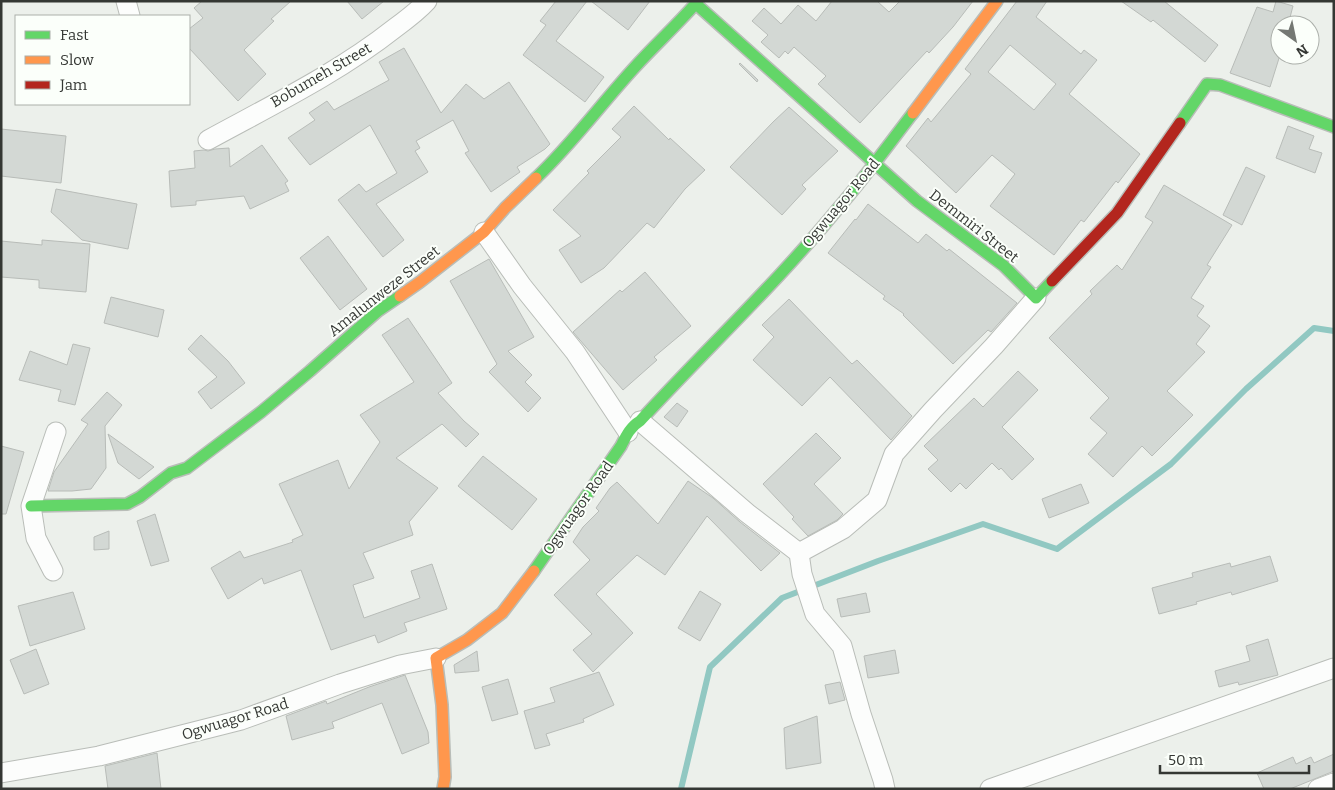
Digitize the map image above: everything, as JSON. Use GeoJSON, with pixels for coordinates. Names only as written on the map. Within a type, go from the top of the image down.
{"type":"FeatureCollection","features":[{"type":"Feature","properties":{"kind":"street"},"geometry":{"type":"LineString","coordinates":[[126,1],[130,15]]}},
{"type":"Feature","properties":{"kind":"street","name":"Bobumeh Street"},"geometry":{"type":"LineString","coordinates":[[208,140],[342,66],[378,42],[421,8],[427,1]]}},
{"type":"Feature","properties":{"kind":"street","name":"Ogwuagor Road"},"geometry":{"type":"LineString","coordinates":[[1,773],[99,756],[241,720],[340,684],[400,665],[436,658],[467,640],[502,613],[582,504],[634,427],[799,254],[840,207],[997,1]]}},
{"type":"Feature","properties":{"kind":"street","name":"Demmiri Street"},"geometry":{"type":"LineString","coordinates":[[697,3],[917,201],[1004,266],[1036,298]]}},
{"type":"Feature","properties":{"kind":"street","name":"Amalunweze Street"},"geometry":{"type":"LineString","coordinates":[[32,506],[127,504],[140,498],[171,473],[187,468],[310,372],[378,311],[420,282],[484,232],[505,208],[558,157],[635,67],[697,3]]}},
{"type":"Feature","properties":{"kind":"street"},"geometry":{"type":"LineString","coordinates":[[799,553],[843,529],[877,500],[894,454],[1036,298],[1117,213],[1207,84],[1220,85],[1334,127]]}},
{"type":"Feature","properties":{"kind":"street"},"geometry":{"type":"LineString","coordinates":[[484,232],[522,286],[634,427],[799,553],[802,574],[816,614],[842,646],[885,789]]}},
{"type":"Feature","properties":{"kind":"street"},"geometry":{"type":"LineString","coordinates":[[53,571],[36,538],[32,506],[56,432]]}},
{"type":"Feature","properties":{"kind":"street"},"geometry":{"type":"LineString","coordinates":[[436,658],[442,705],[445,777],[443,789]]}},
{"type":"Feature","properties":{"kind":"street"},"geometry":{"type":"LineString","coordinates":[[990,789],[1334,668]]}},
{"type":"Feature","properties":{"kind":"street"},"geometry":{"type":"LineString","coordinates":[[1318,789],[1334,782]]}},
{"type":"Feature","properties":{"kind":"building"},"geometry":{"type":"Polygon","coordinates":[[[202,1],[291,1],[271,19],[274,21],[244,50],[266,74],[238,101],[190,49],[190,28],[203,18],[194,8],[202,1]]]}},
{"type":"Feature","properties":{"kind":"building"},"geometry":{"type":"Polygon","coordinates":[[[347,1],[384,1],[362,19],[347,1]]]}},
{"type":"Feature","properties":{"kind":"building"},"geometry":{"type":"Polygon","coordinates":[[[556,1],[587,1],[556,41],[604,77],[585,102],[523,55],[546,25],[540,21],[556,1]]]}},
{"type":"Feature","properties":{"kind":"building"},"geometry":{"type":"Polygon","coordinates":[[[591,1],[650,1],[628,30],[591,1]]]}},
{"type":"Feature","properties":{"kind":"building"},"geometry":{"type":"Polygon","coordinates":[[[832,1],[877,1],[889,12],[900,1],[973,1],[953,27],[929,53],[927,51],[860,123],[818,84],[826,76],[794,47],[788,54],[785,51],[779,58],[761,42],[768,35],[752,21],[764,8],[781,24],[798,5],[816,21],[832,1]]]}},
{"type":"Feature","properties":{"kind":"building"},"geometry":{"type":"Polygon","coordinates":[[[1017,1],[1047,1],[1036,17],[1081,54],[1084,50],[1097,60],[1069,94],[1140,154],[1084,222],[1081,220],[1054,255],[990,206],[1015,174],[992,155],[956,193],[906,146],[928,118],[931,122],[971,74],[965,69],[1017,1]],[[1010,45],[988,72],[1034,110],[1056,84],[1010,45]]]}},
{"type":"Feature","properties":{"kind":"building"},"geometry":{"type":"Polygon","coordinates":[[[1121,1],[1164,1],[1218,45],[1205,62],[1153,20],[1151,22],[1121,1]]]}},
{"type":"Feature","properties":{"kind":"building"},"geometry":{"type":"Polygon","coordinates":[[[1276,1],[1293,6],[1291,15],[1270,15],[1270,65],[1277,65],[1270,87],[1230,73],[1257,7],[1273,12],[1276,1]]]}},
{"type":"Feature","properties":{"kind":"building"},"geometry":{"type":"Polygon","coordinates":[[[404,48],[441,113],[466,84],[484,99],[509,82],[550,144],[517,167],[520,172],[491,192],[465,153],[469,151],[453,120],[416,141],[420,148],[415,151],[428,172],[376,204],[404,240],[383,257],[338,200],[359,184],[366,192],[397,173],[370,125],[310,165],[288,138],[315,120],[309,113],[327,101],[334,110],[389,80],[379,62],[404,48]]]}},
{"type":"Feature","properties":{"kind":"building"},"geometry":{"type":"Polygon","coordinates":[[[739,64],[758,80],[757,82],[739,64]]]}},
{"type":"Feature","properties":{"kind":"building"},"geometry":{"type":"Polygon","coordinates":[[[634,106],[669,140],[670,138],[705,170],[685,189],[654,228],[647,223],[604,268],[581,283],[559,250],[581,236],[553,210],[589,173],[587,171],[621,137],[612,129],[634,106]]]}},
{"type":"Feature","properties":{"kind":"building"},"geometry":{"type":"Polygon","coordinates":[[[789,107],[838,151],[802,185],[806,189],[782,215],[730,167],[789,107]]]}},
{"type":"Feature","properties":{"kind":"building"},"geometry":{"type":"Polygon","coordinates":[[[1288,126],[1314,136],[1309,149],[1322,153],[1315,173],[1276,158],[1288,126]]]}},
{"type":"Feature","properties":{"kind":"building"},"geometry":{"type":"Polygon","coordinates":[[[1,129],[66,136],[61,183],[1,176],[1,129]]]}},
{"type":"Feature","properties":{"kind":"building"},"geometry":{"type":"Polygon","coordinates":[[[262,145],[288,181],[285,183],[289,191],[250,209],[244,196],[196,201],[196,205],[171,207],[169,171],[195,168],[194,151],[229,148],[230,167],[262,145]]]}},
{"type":"Feature","properties":{"kind":"building"},"geometry":{"type":"Polygon","coordinates":[[[1246,167],[1265,176],[1242,225],[1223,215],[1246,167]]]}},
{"type":"Feature","properties":{"kind":"building"},"geometry":{"type":"Polygon","coordinates":[[[1164,185],[1232,225],[1207,265],[1211,267],[1191,298],[1204,306],[1197,316],[1210,326],[1196,344],[1205,352],[1167,391],[1193,415],[1152,456],[1142,446],[1113,477],[1088,454],[1107,433],[1090,418],[1109,398],[1049,338],[1092,294],[1090,291],[1117,265],[1122,270],[1153,222],[1145,217],[1164,185]]]}},
{"type":"Feature","properties":{"kind":"building"},"geometry":{"type":"Polygon","coordinates":[[[56,189],[137,204],[128,249],[82,240],[51,212],[56,189]]]}},
{"type":"Feature","properties":{"kind":"building"},"geometry":{"type":"Polygon","coordinates":[[[868,204],[918,243],[926,234],[947,251],[949,249],[1017,303],[991,332],[988,330],[953,364],[904,314],[883,299],[885,296],[828,253],[868,204]]]}},
{"type":"Feature","properties":{"kind":"building"},"geometry":{"type":"Polygon","coordinates":[[[328,236],[367,289],[340,310],[300,258],[328,236]]]}},
{"type":"Feature","properties":{"kind":"building"},"geometry":{"type":"Polygon","coordinates":[[[42,240],[90,244],[86,292],[39,288],[39,280],[1,277],[1,241],[42,245],[42,240]]]}},
{"type":"Feature","properties":{"kind":"building"},"geometry":{"type":"Polygon","coordinates":[[[489,259],[534,337],[508,351],[532,375],[525,382],[541,398],[528,412],[489,372],[497,364],[450,281],[489,259]]]}},
{"type":"Feature","properties":{"kind":"building"},"geometry":{"type":"Polygon","coordinates":[[[645,272],[691,326],[654,357],[657,360],[623,390],[573,332],[620,290],[622,292],[645,272]]]}},
{"type":"Feature","properties":{"kind":"building"},"geometry":{"type":"Polygon","coordinates":[[[111,297],[164,310],[158,337],[104,323],[111,297]]]}},
{"type":"Feature","properties":{"kind":"building"},"geometry":{"type":"Polygon","coordinates":[[[789,299],[852,364],[857,360],[912,416],[891,440],[830,377],[802,406],[753,360],[774,337],[762,325],[789,299]]]}},
{"type":"Feature","properties":{"kind":"building"},"geometry":{"type":"Polygon","coordinates":[[[408,318],[452,383],[438,393],[479,434],[466,447],[442,424],[396,458],[438,488],[409,522],[413,535],[363,553],[374,578],[353,585],[364,618],[420,598],[411,571],[432,564],[447,609],[404,623],[407,631],[378,643],[375,635],[331,650],[301,570],[264,584],[262,578],[228,599],[211,568],[240,551],[244,558],[293,542],[292,540],[303,535],[279,484],[338,460],[349,489],[380,442],[360,415],[414,382],[382,335],[408,318]]]}},
{"type":"Feature","properties":{"kind":"building"},"geometry":{"type":"Polygon","coordinates":[[[201,335],[228,361],[245,383],[211,409],[198,392],[217,377],[188,349],[201,335]]]}},
{"type":"Feature","properties":{"kind":"building"},"geometry":{"type":"Polygon","coordinates":[[[73,344],[90,348],[75,405],[58,401],[61,390],[19,380],[30,351],[67,365],[73,344]]]}},
{"type":"Feature","properties":{"kind":"building"},"geometry":{"type":"Polygon","coordinates":[[[1018,371],[1038,390],[1002,427],[1034,459],[1012,480],[1001,468],[999,470],[992,463],[966,489],[960,483],[951,492],[928,469],[938,460],[924,446],[974,398],[983,407],[1018,371]]]}},
{"type":"Feature","properties":{"kind":"building"},"geometry":{"type":"Polygon","coordinates":[[[107,392],[122,405],[105,426],[106,468],[91,489],[48,491],[54,472],[88,424],[81,420],[107,392]]]}},
{"type":"Feature","properties":{"kind":"building"},"geometry":{"type":"Polygon","coordinates":[[[677,403],[688,411],[677,427],[664,417],[677,403]]]}},
{"type":"Feature","properties":{"kind":"building"},"geometry":{"type":"Polygon","coordinates":[[[816,433],[841,458],[814,484],[843,514],[837,520],[808,536],[792,519],[794,517],[763,484],[816,433]]]}},
{"type":"Feature","properties":{"kind":"building"},"geometry":{"type":"Polygon","coordinates":[[[108,434],[154,467],[139,479],[118,463],[108,434]]]}},
{"type":"Feature","properties":{"kind":"building"},"geometry":{"type":"Polygon","coordinates":[[[1,446],[24,452],[6,514],[1,514],[1,446]]]}},
{"type":"Feature","properties":{"kind":"building"},"geometry":{"type":"Polygon","coordinates":[[[483,456],[537,499],[512,530],[458,486],[483,456]]]}},
{"type":"Feature","properties":{"kind":"building"},"geometry":{"type":"Polygon","coordinates":[[[688,481],[713,498],[780,553],[761,571],[707,516],[665,575],[637,555],[596,594],[633,633],[593,672],[573,650],[592,634],[554,595],[590,560],[573,542],[583,527],[599,511],[596,508],[610,488],[617,482],[658,524],[688,481]]]}},
{"type":"Feature","properties":{"kind":"building"},"geometry":{"type":"Polygon","coordinates":[[[1081,484],[1089,503],[1049,518],[1042,499],[1081,484]]]}},
{"type":"Feature","properties":{"kind":"building"},"geometry":{"type":"Polygon","coordinates":[[[155,514],[169,561],[151,566],[137,521],[155,514]]]}},
{"type":"Feature","properties":{"kind":"building"},"geometry":{"type":"Polygon","coordinates":[[[109,531],[109,549],[94,550],[94,537],[109,531]]]}},
{"type":"Feature","properties":{"kind":"building"},"geometry":{"type":"Polygon","coordinates":[[[1270,556],[1278,581],[1232,595],[1231,592],[1196,602],[1197,604],[1159,614],[1152,588],[1193,577],[1192,573],[1230,563],[1231,567],[1270,556]]]}},
{"type":"Feature","properties":{"kind":"building"},"geometry":{"type":"Polygon","coordinates":[[[700,591],[721,604],[700,641],[678,628],[700,591]]]}},
{"type":"Feature","properties":{"kind":"building"},"geometry":{"type":"Polygon","coordinates":[[[73,592],[85,629],[30,646],[18,606],[73,592]]]}},
{"type":"Feature","properties":{"kind":"building"},"geometry":{"type":"Polygon","coordinates":[[[866,593],[870,612],[841,617],[837,599],[866,593]]]}},
{"type":"Feature","properties":{"kind":"building"},"geometry":{"type":"Polygon","coordinates":[[[1268,639],[1278,675],[1239,685],[1238,682],[1219,687],[1215,671],[1250,661],[1246,646],[1268,639]]]}},
{"type":"Feature","properties":{"kind":"building"},"geometry":{"type":"Polygon","coordinates":[[[36,649],[49,684],[24,694],[10,660],[36,649]]]}},
{"type":"Feature","properties":{"kind":"building"},"geometry":{"type":"Polygon","coordinates":[[[895,650],[899,673],[868,678],[864,656],[895,650]]]}},
{"type":"Feature","properties":{"kind":"building"},"geometry":{"type":"Polygon","coordinates":[[[477,651],[479,671],[455,673],[454,665],[477,651]]]}},
{"type":"Feature","properties":{"kind":"building"},"geometry":{"type":"Polygon","coordinates":[[[599,672],[614,705],[583,719],[584,722],[546,734],[550,745],[535,749],[524,711],[555,702],[550,688],[599,672]]]}},
{"type":"Feature","properties":{"kind":"building"},"geometry":{"type":"Polygon","coordinates":[[[405,675],[428,732],[429,743],[402,754],[382,703],[332,722],[334,728],[292,740],[286,716],[326,701],[327,704],[405,675]]]}},
{"type":"Feature","properties":{"kind":"building"},"geometry":{"type":"Polygon","coordinates":[[[508,679],[518,714],[492,721],[482,687],[508,679]]]}},
{"type":"Feature","properties":{"kind":"building"},"geometry":{"type":"Polygon","coordinates":[[[840,682],[845,700],[829,704],[825,685],[840,682]]]}},
{"type":"Feature","properties":{"kind":"building"},"geometry":{"type":"Polygon","coordinates":[[[817,716],[821,763],[786,769],[784,728],[817,716]]]}},
{"type":"Feature","properties":{"kind":"building"},"geometry":{"type":"Polygon","coordinates":[[[157,753],[161,789],[108,789],[105,766],[157,753]]]}},
{"type":"Feature","properties":{"kind":"building"},"geometry":{"type":"Polygon","coordinates":[[[1334,754],[1334,771],[1290,789],[1264,789],[1257,773],[1293,757],[1296,764],[1311,757],[1314,763],[1334,754]]]}},
{"type":"Feature","properties":{"kind":"waterway"},"geometry":{"type":"LineString","coordinates":[[681,789],[710,667],[782,598],[878,561],[983,524],[1057,549],[1171,464],[1246,389],[1314,328],[1334,331]]}},
{"type":"Feature","properties":{"kind":"traffic: fast"},"geometry":{"type":"LineString","coordinates":[[536,178],[562,152],[635,67],[698,1]]}},
{"type":"Feature","properties":{"kind":"traffic: fast"},"geometry":{"type":"LineString","coordinates":[[696,4],[917,201],[1004,266],[1036,298],[1052,281]]}},
{"type":"Feature","properties":{"kind":"traffic: fast"},"geometry":{"type":"LineString","coordinates":[[1180,123],[1207,84],[1220,85],[1334,127]]}},
{"type":"Feature","properties":{"kind":"traffic: fast"},"geometry":{"type":"LineString","coordinates":[[534,571],[631,429],[792,262],[859,183],[913,113]]}},
{"type":"Feature","properties":{"kind":"traffic: fast"},"geometry":{"type":"LineString","coordinates":[[31,506],[127,504],[140,497],[171,473],[187,468],[261,412],[378,311],[400,296]]}},
{"type":"Feature","properties":{"kind":"traffic: slow"},"geometry":{"type":"LineString","coordinates":[[913,113],[997,1]]}},
{"type":"Feature","properties":{"kind":"traffic: slow"},"geometry":{"type":"LineString","coordinates":[[400,296],[484,232],[505,208],[536,178]]}},
{"type":"Feature","properties":{"kind":"traffic: slow"},"geometry":{"type":"LineString","coordinates":[[443,789],[445,777],[442,705],[436,658],[467,640],[502,613],[534,571]]}},
{"type":"Feature","properties":{"kind":"traffic: jam"},"geometry":{"type":"LineString","coordinates":[[1052,281],[1117,213],[1180,123]]}}]}
